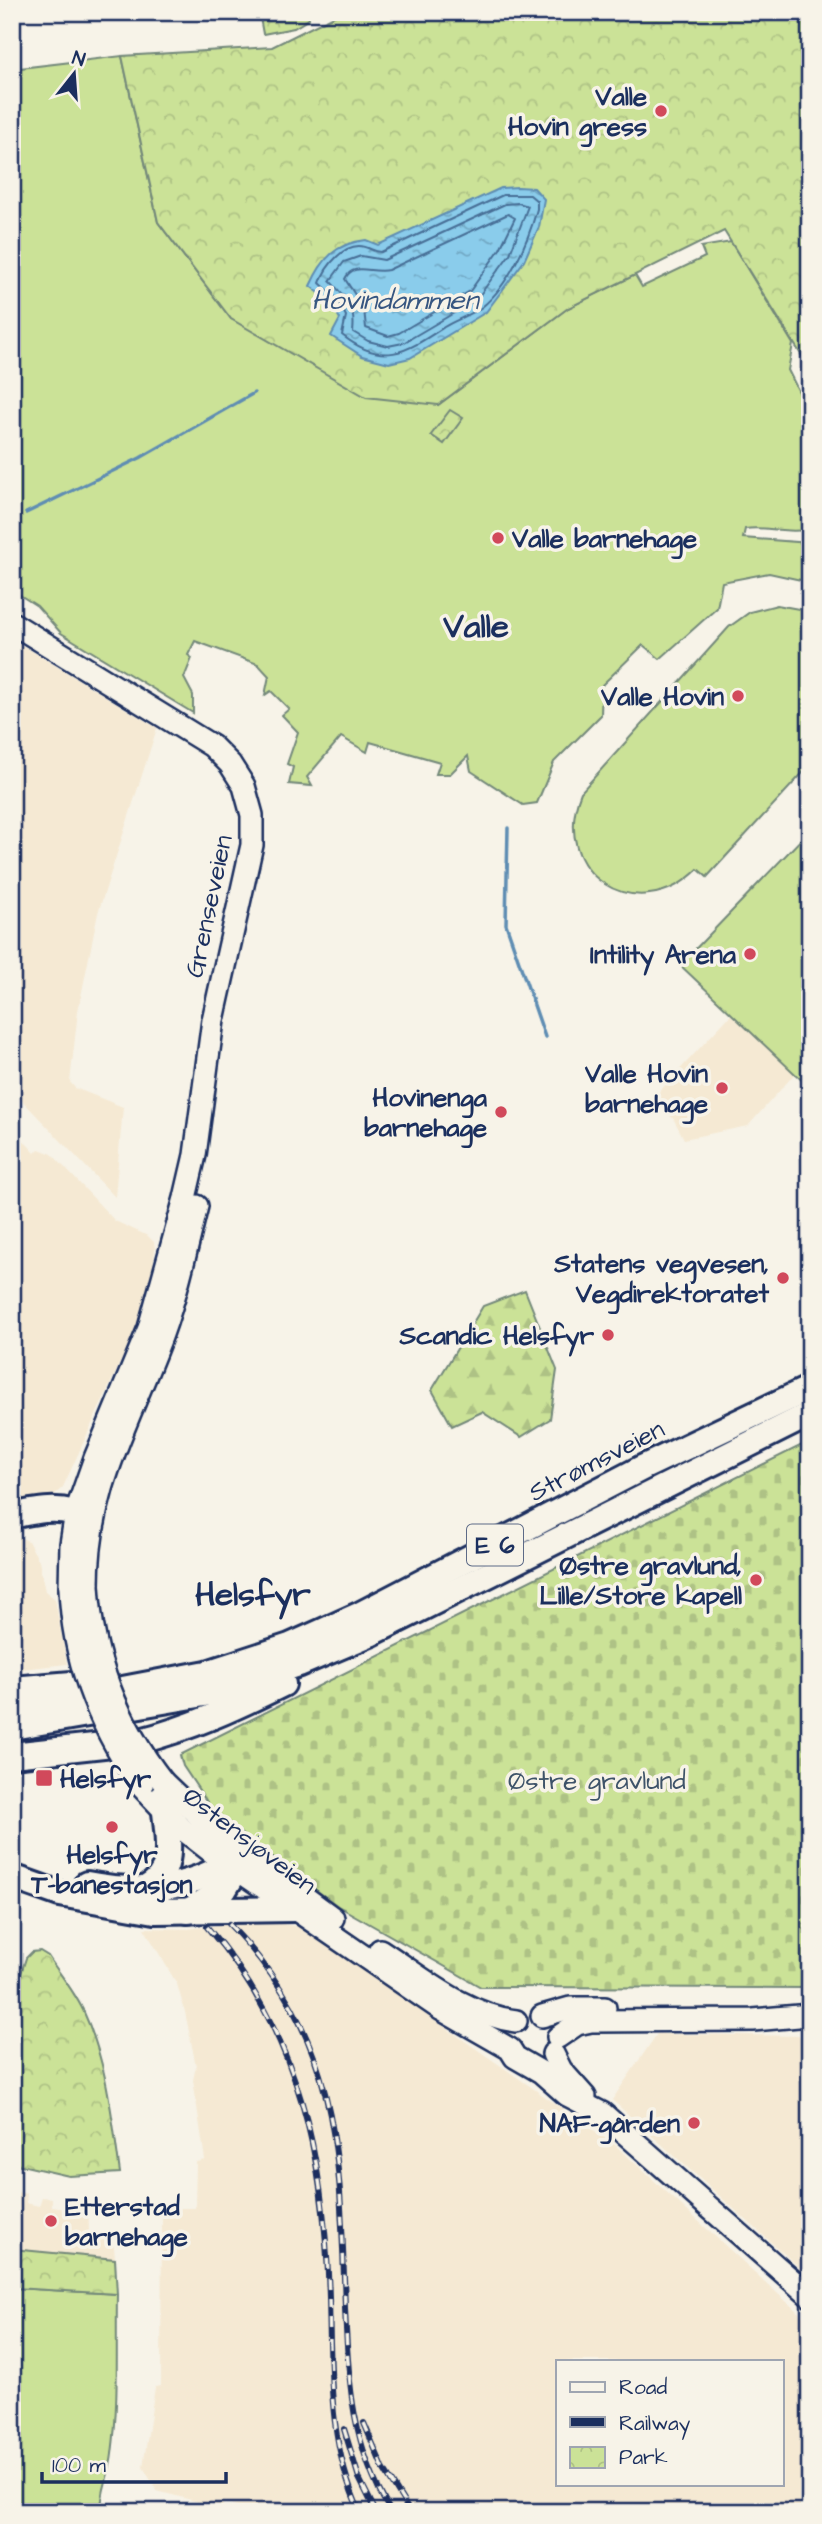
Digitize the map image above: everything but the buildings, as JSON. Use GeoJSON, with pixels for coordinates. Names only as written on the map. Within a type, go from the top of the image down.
{"type":"FeatureCollection","features":[{"type":"Feature","properties":{"kind":"highway","name":"Strømsveien"},"geometry":{"type":"LineString","coordinates":[[13,1723],[172,1680],[235,1666],[322,1632],[644,1467],[810,1388]]}},
{"type":"Feature","properties":{"kind":"highway","name":"Strømsveien"},"geometry":{"type":"LineString","coordinates":[[13,1723],[216,1692],[286,1669],[370,1634],[810,1414]]}},
{"type":"Feature","properties":{"kind":"highway"},"geometry":{"type":"LineString","coordinates":[[13,1516],[40,1523],[81,1519]]}},
{"type":"Feature","properties":{"kind":"highway"},"geometry":{"type":"LineString","coordinates":[[12,1755],[140,1741],[186,1728],[256,1698],[370,1634]]}},
{"type":"Feature","properties":{"kind":"highway"},"geometry":{"type":"LineString","coordinates":[[12,1689],[172,1680]]}},
{"type":"Feature","properties":{"kind":"highway"},"geometry":{"type":"LineString","coordinates":[[145,1889],[162,1875],[167,1864],[165,1812]]}},
{"type":"Feature","properties":{"kind":"highway"},"geometry":{"type":"LineString","coordinates":[[12,1861],[78,1883],[110,1888],[145,1889],[179,1886],[237,1863]]}},
{"type":"Feature","properties":{"kind":"highway"},"geometry":{"type":"LineString","coordinates":[[185,1913],[224,1890],[237,1863]]}},
{"type":"Feature","properties":{"kind":"highway"},"geometry":{"type":"LineString","coordinates":[[12,1877],[42,1889],[145,1910],[185,1913],[295,1909]]}},
{"type":"Feature","properties":{"kind":"main road","name":"Grenseveien"},"geometry":{"type":"LineString","coordinates":[[12,623],[212,747],[230,764],[248,798],[252,845],[213,1020],[195,1155],[202,1176],[202,1186],[171,1308],[109,1462],[81,1519],[79,1586]]}},
{"type":"Feature","properties":{"kind":"main road","name":"Østensjøveien"},"geometry":{"type":"LineString","coordinates":[[79,1586],[111,1693],[132,1738],[163,1782],[237,1863],[481,2013],[516,2021],[528,2015],[542,2016],[553,2024],[561,2070],[590,2105],[810,2296]]}},
{"type":"Feature","properties":{"kind":"main road","name":"Østensjøveien"},"geometry":{"type":"LineString","coordinates":[[79,1586],[75,1643],[88,1686],[113,1743],[142,1787],[165,1812],[237,1863],[295,1909],[442,2010],[510,2049],[515,2057],[530,2064],[567,2095],[590,2105]]}},
{"type":"Feature","properties":{"kind":"main road"},"geometry":{"type":"LineString","coordinates":[[542,2016],[570,2008],[632,2008],[712,2019]]}},
{"type":"Feature","properties":{"kind":"main road"},"geometry":{"type":"LineString","coordinates":[[530,2064],[540,2063],[584,2021],[753,2020],[810,2015]]}},
{"type":"Feature","properties":{"kind":"main road"},"geometry":{"type":"LineString","coordinates":[[753,2020],[787,2027],[810,2028]]}},
{"type":"Feature","properties":{"kind":"main road"},"geometry":{"type":"LineString","coordinates":[[510,2049],[508,2037],[516,2021]]}},
{"type":"Feature","properties":{"kind":"shaded area"},"geometry":{"type":"Polygon","coordinates":[[[12,639],[157,728],[98,913],[78,1011],[70,1082],[75,1088],[123,1107],[115,1197],[12,1090],[12,639]]]}},
{"type":"Feature","properties":{"kind":"shaded area","name":"Valle Hovin barnehage"},"geometry":{"type":"Polygon","coordinates":[[[738,1007],[799,1069],[748,1126],[684,1139],[673,1118],[660,1108],[652,1115],[644,1108],[738,1007]]]}},
{"type":"Feature","properties":{"kind":"shaded area"},"geometry":{"type":"Polygon","coordinates":[[[12,1111],[22,1123],[17,1133],[35,1153],[39,1149],[52,1154],[115,1221],[148,1236],[154,1242],[155,1249],[152,1278],[136,1328],[63,1487],[51,1498],[12,1502],[12,1111]]]}},
{"type":"Feature","properties":{"kind":"shaded area"},"geometry":{"type":"Polygon","coordinates":[[[12,1534],[28,1541],[39,1561],[45,1591],[55,1599],[67,1664],[12,1670],[12,1534]]]}},
{"type":"Feature","properties":{"kind":"shaded area"},"geometry":{"type":"Polygon","coordinates":[[[261,1920],[300,1927],[615,2145],[810,2323],[810,2512],[255,2512],[224,2502],[222,2508],[157,2491],[143,2467],[155,2387],[161,2386],[162,2208],[195,2208],[196,2162],[205,2160],[193,2080],[196,2066],[185,2012],[177,1984],[144,1928],[188,1929],[261,1920]]]}},
{"type":"Feature","properties":{"kind":"shaded area"},"geometry":{"type":"Polygon","coordinates":[[[657,2034],[810,2036],[810,2277],[612,2100],[657,2034]]]}},
{"type":"Feature","properties":{"kind":"shaded area","name":"Etterstad barnehage"},"geometry":{"type":"Polygon","coordinates":[[[17,2192],[27,2194],[26,2203],[39,2206],[42,2197],[52,2198],[52,2207],[66,2209],[67,2200],[88,2200],[89,2233],[113,2234],[115,2259],[12,2249],[12,2199],[17,2192]]]}},
{"type":"Feature","properties":{"kind":"green space"},"geometry":{"type":"Polygon","coordinates":[[[259,12],[308,12],[309,19],[294,28],[263,34],[259,12]]]}},
{"type":"Feature","properties":{"kind":"green space"},"geometry":{"type":"Polygon","coordinates":[[[342,12],[810,12],[810,369],[724,231],[568,308],[438,405],[366,397],[231,319],[158,222],[122,56],[272,47],[342,12]]]}},
{"type":"Feature","properties":{"kind":"green space"},"geometry":{"type":"Polygon","coordinates":[[[122,56],[158,222],[231,319],[438,405],[568,308],[635,275],[642,287],[705,257],[701,247],[731,242],[793,344],[788,370],[810,414],[810,521],[804,530],[745,529],[743,538],[810,543],[810,582],[769,573],[722,582],[717,608],[660,659],[643,645],[602,685],[601,715],[554,762],[537,803],[523,805],[471,771],[468,756],[450,774],[436,774],[440,762],[370,742],[367,752],[341,737],[307,777],[312,786],[289,784],[293,767],[287,764],[298,732],[282,715],[289,709],[271,691],[265,695],[269,676],[258,664],[195,641],[188,655],[192,658],[184,678],[193,695],[193,713],[61,633],[37,606],[12,590],[12,69],[122,56]]]}},
{"type":"Feature","properties":{"kind":"green space"},"geometry":{"type":"Polygon","coordinates":[[[450,410],[463,418],[444,444],[431,435],[450,410]]]}},
{"type":"Feature","properties":{"kind":"green space","name":"Valle Hovin"},"geometry":{"type":"Polygon","coordinates":[[[777,605],[810,611],[810,765],[707,877],[698,869],[674,887],[649,894],[625,893],[604,884],[587,868],[577,847],[574,821],[581,792],[729,627],[750,612],[777,605]]]}},
{"type":"Feature","properties":{"kind":"green space","name":"Intility Arena"},"geometry":{"type":"Polygon","coordinates":[[[810,830],[810,1088],[680,965],[810,830]]]}},
{"type":"Feature","properties":{"kind":"green space"},"geometry":{"type":"Polygon","coordinates":[[[525,1290],[557,1370],[550,1419],[521,1437],[482,1412],[452,1426],[432,1390],[483,1306],[525,1290]]]}},
{"type":"Feature","properties":{"kind":"green space","name":"Østre gravlund"},"geometry":{"type":"Polygon","coordinates":[[[810,1441],[810,1988],[481,1987],[338,1906],[249,1841],[209,1805],[183,1766],[180,1755],[810,1441]]]}},
{"type":"Feature","properties":{"kind":"green space"},"geometry":{"type":"Polygon","coordinates":[[[40,1951],[48,1956],[71,1989],[91,2030],[108,2090],[120,2173],[69,2176],[12,2163],[12,2001],[26,1958],[32,1952],[40,1951]]]}},
{"type":"Feature","properties":{"kind":"green space"},"geometry":{"type":"Polygon","coordinates":[[[12,2249],[115,2259],[117,2294],[14,2288],[12,2297],[12,2249]]]}},
{"type":"Feature","properties":{"kind":"green space"},"geometry":{"type":"Polygon","coordinates":[[[14,2288],[117,2294],[114,2434],[101,2512],[12,2512],[14,2288]]]}},
{"type":"Feature","properties":{"kind":"water","name":"Hovindammen"},"geometry":{"type":"Polygon","coordinates":[[[501,188],[534,188],[544,199],[539,227],[524,261],[486,312],[410,358],[389,363],[362,356],[331,336],[340,319],[330,301],[310,286],[331,254],[355,242],[366,240],[378,245],[501,188]]]}},
{"type":"Feature","properties":{"kind":"waterway"},"geometry":{"type":"LineString","coordinates":[[26,513],[140,458],[254,393]]}},
{"type":"Feature","properties":{"kind":"waterway"},"geometry":{"type":"LineString","coordinates":[[508,828],[506,924],[545,1037]]}},
{"type":"Feature","properties":{"kind":"railway"},"geometry":{"type":"LineString","coordinates":[[229,1924],[266,1968],[294,2012],[314,2057],[328,2103],[341,2201],[348,2362],[354,2413],[368,2463],[391,2512]]}},
{"type":"Feature","properties":{"kind":"railway"},"geometry":{"type":"LineString","coordinates":[[207,1927],[239,1968],[265,2011],[285,2055],[301,2101],[313,2148],[321,2197],[329,2298],[333,2407],[342,2460],[360,2512]]}},
{"type":"Feature","properties":{"kind":"railway"},"geometry":{"type":"LineString","coordinates":[[364,2423],[383,2468],[410,2512]]}},
{"type":"Feature","properties":{"kind":"railway"},"geometry":{"type":"LineString","coordinates":[[344,2429],[359,2478],[376,2512]]}},
{"type":"Feature","properties":{"kind":"place","name":"Valle Hovin gress"},"geometry":{"type":"Point","coordinates":[661,111]}},
{"type":"Feature","properties":{"kind":"place","name":"Valle barnehage"},"geometry":{"type":"Point","coordinates":[498,538]}},
{"type":"Feature","properties":{"kind":"place","name":"Valle Hovin"},"geometry":{"type":"Point","coordinates":[738,696]}},
{"type":"Feature","properties":{"kind":"place","name":"Intility Arena"},"geometry":{"type":"Point","coordinates":[750,954]}},
{"type":"Feature","properties":{"kind":"place","name":"Valle Hovin barnehage"},"geometry":{"type":"Point","coordinates":[722,1088]}},
{"type":"Feature","properties":{"kind":"place","name":"Hovinenga barnehage"},"geometry":{"type":"Point","coordinates":[501,1112]}},
{"type":"Feature","properties":{"kind":"place","name":"Statens vegvesen, Vegdirektoratet"},"geometry":{"type":"Point","coordinates":[783,1278]}},
{"type":"Feature","properties":{"kind":"place","name":"Scandic Helsfyr"},"geometry":{"type":"Point","coordinates":[608,1335]}},
{"type":"Feature","properties":{"kind":"place","name":"Østre gravlund, Lille/Store kapell"},"geometry":{"type":"Point","coordinates":[756,1580]}},
{"type":"Feature","properties":{"kind":"place","name":"Helsfyr"},"geometry":{"type":"Point","coordinates":[44,1778]}},
{"type":"Feature","properties":{"kind":"place","name":"Helsfyr T-banestasjon"},"geometry":{"type":"Point","coordinates":[112,1827]}},
{"type":"Feature","properties":{"kind":"place","name":"NAF-gården"},"geometry":{"type":"Point","coordinates":[694,2123]}},
{"type":"Feature","properties":{"kind":"place","name":"Etterstad barnehage"},"geometry":{"type":"Point","coordinates":[51,2221]}},
{"type":"Feature","properties":{"kind":"district","name":"Valle"},"geometry":{"type":"Point","coordinates":[476,625]}},
{"type":"Feature","properties":{"kind":"district","name":"Helsfyr"},"geometry":{"type":"Point","coordinates":[253,1593]}}]}
